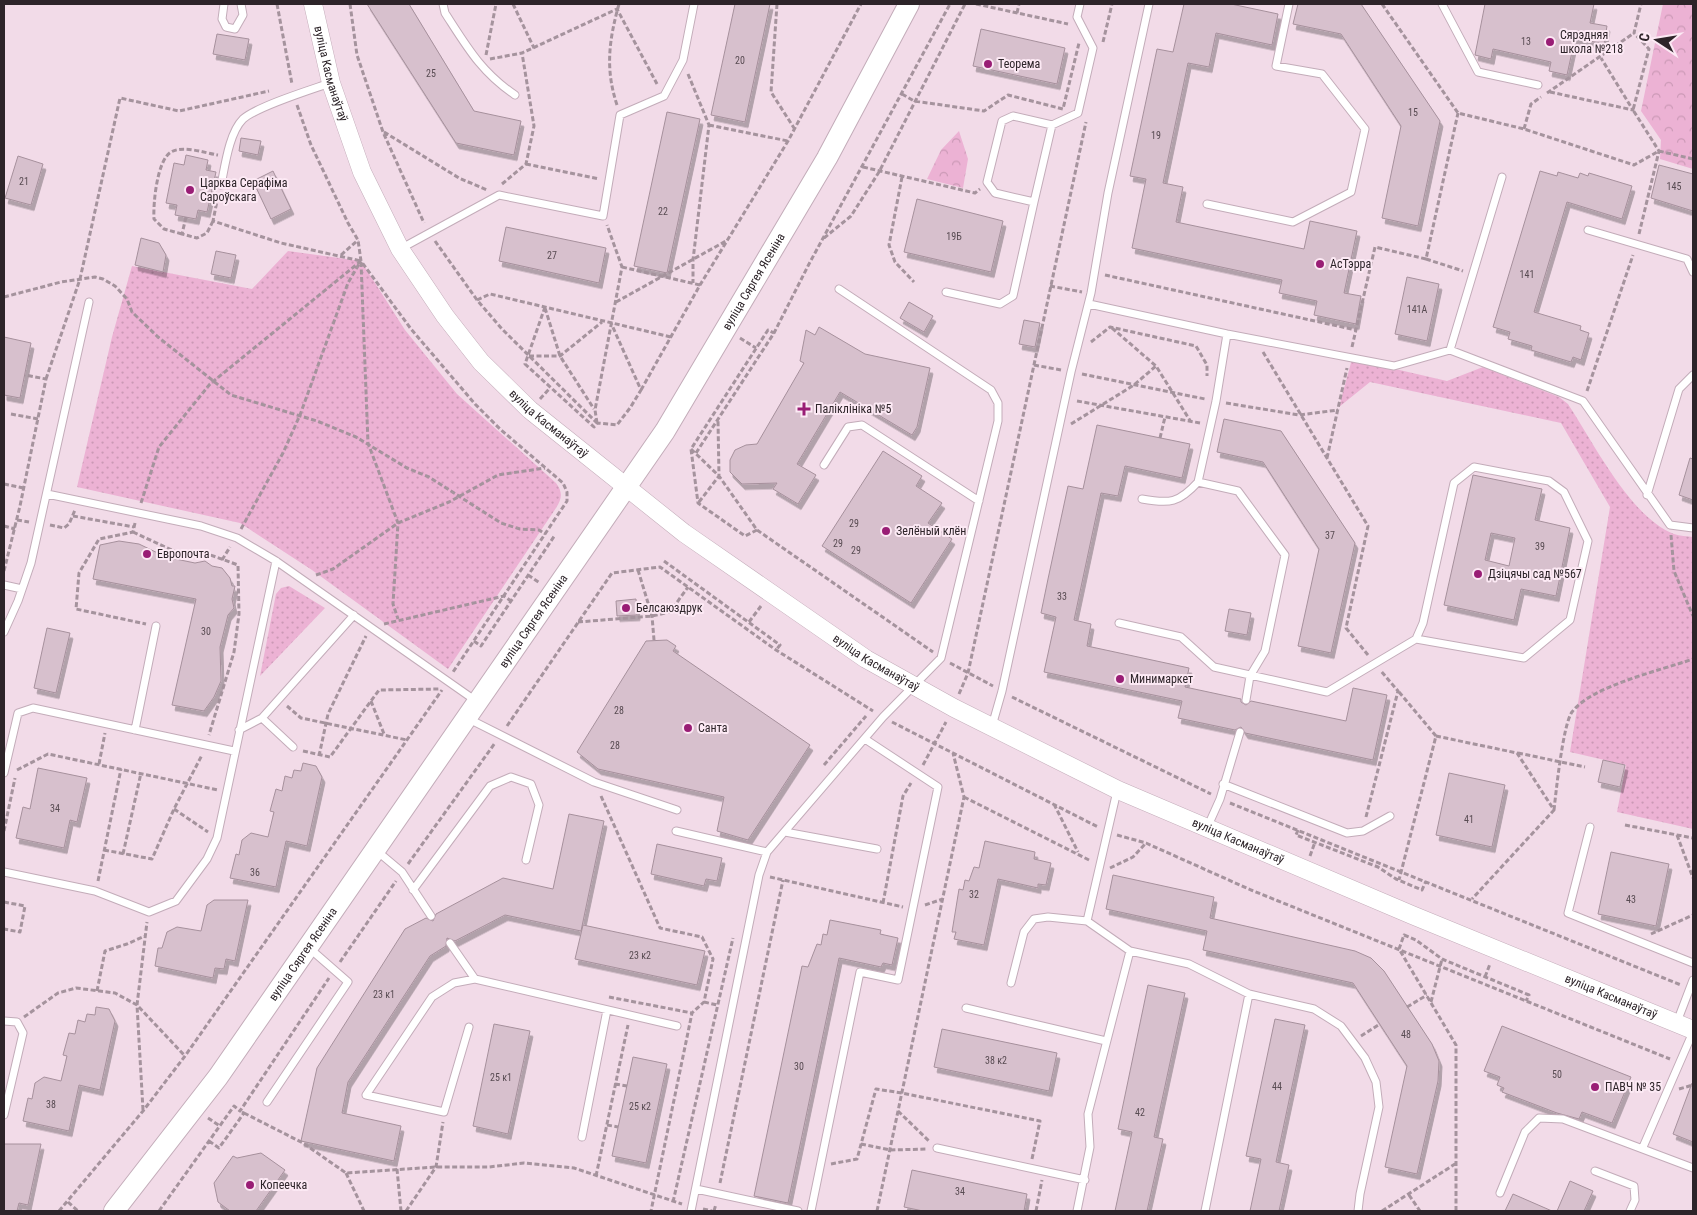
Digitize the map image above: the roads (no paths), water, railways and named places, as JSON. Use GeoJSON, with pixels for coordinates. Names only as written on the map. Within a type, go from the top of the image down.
{"type":"FeatureCollection","features":[{"type":"Feature","properties":{"kind":"main road","name":"вуліца Сяргея Ясеніна"},"geometry":{"type":"LineString","coordinates":[[117,1210],[218,1077],[377,851],[666,432],[827,158],[909,4]]}},
{"type":"Feature","properties":{"kind":"street","name":"вуліца Касманаўтаў"},"geometry":{"type":"LineString","coordinates":[[313,4],[330,83],[362,172],[400,249],[445,316],[481,362],[530,410],[626,489],[769,594],[866,659],[912,686],[992,728],[1118,790],[1207,829],[1677,1022],[1693,1031]]}},
{"type":"Feature","properties":{"kind":"lane"},"geometry":{"type":"LineString","coordinates":[[224,4],[222,19],[226,27],[235,29],[243,15],[241,4]]}},
{"type":"Feature","properties":{"kind":"lane"},"geometry":{"type":"LineString","coordinates":[[443,4],[446,13],[477,63],[494,81],[515,95]]}},
{"type":"Feature","properties":{"kind":"lane"},"geometry":{"type":"LineString","coordinates":[[400,249],[496,194],[603,216],[620,115],[664,96],[683,60],[694,4]]}},
{"type":"Feature","properties":{"kind":"lane"},"geometry":{"type":"LineString","coordinates":[[1034,202],[996,193],[987,182],[1002,121],[1013,116],[1052,125],[1078,113],[1093,48],[1077,17],[1080,4]]}},
{"type":"Feature","properties":{"kind":"lane"},"geometry":{"type":"LineString","coordinates":[[992,728],[1002,691],[1071,372],[1091,293],[1108,193],[1149,4]]}},
{"type":"Feature","properties":{"kind":"lane"},"geometry":{"type":"LineString","coordinates":[[1208,204],[1293,222],[1351,192],[1365,129],[1322,74],[1276,66],[1289,4]]}},
{"type":"Feature","properties":{"kind":"lane"},"geometry":{"type":"LineString","coordinates":[[1442,4],[1478,72],[1538,85]]}},
{"type":"Feature","properties":{"kind":"lane"},"geometry":{"type":"LineString","coordinates":[[221,185],[229,146],[242,120],[294,96],[330,83]]}},
{"type":"Feature","properties":{"kind":"lane"},"geometry":{"type":"LineString","coordinates":[[946,292],[1000,304],[1013,296],[1052,125]]}},
{"type":"Feature","properties":{"kind":"lane"},"geometry":{"type":"LineString","coordinates":[[1450,350],[1502,177]]}},
{"type":"Feature","properties":{"kind":"lane"},"geometry":{"type":"LineString","coordinates":[[1588,230],[1687,259],[1693,272]]}},
{"type":"Feature","properties":{"kind":"lane"},"geometry":{"type":"LineString","coordinates":[[691,1209],[759,875],[767,852],[883,717],[942,658],[998,421],[998,403],[991,390],[839,289]]}},
{"type":"Feature","properties":{"kind":"lane"},"geometry":{"type":"LineString","coordinates":[[4,632],[31,563],[89,302]]}},
{"type":"Feature","properties":{"kind":"lane"},"geometry":{"type":"LineString","coordinates":[[1088,304],[1227,334],[1394,366],[1450,350],[1583,401],[1647,495],[1670,525],[1693,528]]}},
{"type":"Feature","properties":{"kind":"lane"},"geometry":{"type":"LineString","coordinates":[[1142,500],[1162,503],[1184,497],[1198,482],[1216,401],[1227,334]]}},
{"type":"Feature","properties":{"kind":"lane"},"geometry":{"type":"LineString","coordinates":[[1647,495],[1679,389],[1693,375]]}},
{"type":"Feature","properties":{"kind":"lane"},"geometry":{"type":"LineString","coordinates":[[824,465],[848,427],[862,425],[979,501]]}},
{"type":"Feature","properties":{"kind":"lane"},"geometry":{"type":"LineString","coordinates":[[1120,623],[1181,637],[1214,667],[1327,692],[1416,639],[1423,623],[1454,484],[1474,467],[1549,481],[1564,492],[1588,541],[1570,620],[1524,658],[1416,639]]}},
{"type":"Feature","properties":{"kind":"lane"},"geometry":{"type":"LineString","coordinates":[[1198,482],[1238,491],[1285,555],[1265,651],[1250,676],[1246,700]]}},
{"type":"Feature","properties":{"kind":"lane"},"geometry":{"type":"LineString","coordinates":[[47,494],[201,526],[236,538],[276,561],[354,615],[370,631],[447,681],[500,736],[594,782],[677,810]]}},
{"type":"Feature","properties":{"kind":"lane"},"geometry":{"type":"LineString","coordinates":[[4,872],[95,892],[149,912],[176,901],[207,859],[217,838],[276,561]]}},
{"type":"Feature","properties":{"kind":"lane"},"geometry":{"type":"LineString","coordinates":[[4,585],[22,589]]}},
{"type":"Feature","properties":{"kind":"lane"},"geometry":{"type":"LineString","coordinates":[[239,730],[262,718],[354,615]]}},
{"type":"Feature","properties":{"kind":"lane"},"geometry":{"type":"LineString","coordinates":[[135,730],[156,626]]}},
{"type":"Feature","properties":{"kind":"lane"},"geometry":{"type":"LineString","coordinates":[[4,772],[18,714],[33,708],[234,751]]}},
{"type":"Feature","properties":{"kind":"lane"},"geometry":{"type":"LineString","coordinates":[[262,718],[293,747]]}},
{"type":"Feature","properties":{"kind":"lane"},"geometry":{"type":"LineString","coordinates":[[1207,829],[1220,799],[1240,732]]}},
{"type":"Feature","properties":{"kind":"lane"},"geometry":{"type":"LineString","coordinates":[[811,1211],[860,972],[898,980],[938,787],[865,739]]}},
{"type":"Feature","properties":{"kind":"lane"},"geometry":{"type":"LineString","coordinates":[[414,890],[490,786],[511,777],[531,784],[540,805],[526,860]]}},
{"type":"Feature","properties":{"kind":"lane"},"geometry":{"type":"LineString","coordinates":[[1223,784],[1347,833],[1363,831],[1390,816]]}},
{"type":"Feature","properties":{"kind":"lane"},"geometry":{"type":"LineString","coordinates":[[1087,921],[1118,790]]}},
{"type":"Feature","properties":{"kind":"lane"},"geometry":{"type":"LineString","coordinates":[[1590,827],[1568,913],[1693,962]]}},
{"type":"Feature","properties":{"kind":"lane"},"geometry":{"type":"LineString","coordinates":[[676,831],[767,852]]}},
{"type":"Feature","properties":{"kind":"lane"},"geometry":{"type":"LineString","coordinates":[[784,832],[877,850]]}},
{"type":"Feature","properties":{"kind":"lane"},"geometry":{"type":"LineString","coordinates":[[377,851],[402,872],[431,916]]}},
{"type":"Feature","properties":{"kind":"lane"},"geometry":{"type":"LineString","coordinates":[[1011,983],[1024,932],[1034,919],[1048,917],[1087,921],[1130,952],[1189,964],[1249,994],[1314,1009],[1341,1026],[1365,1058],[1376,1082],[1379,1107],[1358,1211]]}},
{"type":"Feature","properties":{"kind":"lane"},"geometry":{"type":"LineString","coordinates":[[450,943],[475,979]]}},
{"type":"Feature","properties":{"kind":"lane"},"geometry":{"type":"LineString","coordinates":[[267,1102],[348,982],[335,968],[308,947]]}},
{"type":"Feature","properties":{"kind":"lane"},"geometry":{"type":"LineString","coordinates":[[1077,1211],[1085,1180],[1090,1147],[1088,1114],[1130,952]]}},
{"type":"Feature","properties":{"kind":"lane"},"geometry":{"type":"LineString","coordinates":[[469,1027],[444,1112],[366,1096],[432,997],[454,983],[475,979],[677,1026]]}},
{"type":"Feature","properties":{"kind":"lane"},"geometry":{"type":"LineString","coordinates":[[1677,1022],[1693,980]]}},
{"type":"Feature","properties":{"kind":"lane"},"geometry":{"type":"LineString","coordinates":[[1205,1211],[1249,994]]}},
{"type":"Feature","properties":{"kind":"lane"},"geometry":{"type":"LineString","coordinates":[[966,1008],[1106,1041]]}},
{"type":"Feature","properties":{"kind":"lane"},"geometry":{"type":"LineString","coordinates":[[582,1137],[607,1010]]}},
{"type":"Feature","properties":{"kind":"lane"},"geometry":{"type":"LineString","coordinates":[[4,1022],[17,1022],[23,1033],[4,1115]]}},
{"type":"Feature","properties":{"kind":"lane"},"geometry":{"type":"LineString","coordinates":[[1643,1147],[1681,1064],[1693,1031]]}},
{"type":"Feature","properties":{"kind":"lane"},"geometry":{"type":"LineString","coordinates":[[1500,1193],[1525,1132],[1540,1118],[1562,1119],[1643,1147],[1693,1168]]}},
{"type":"Feature","properties":{"kind":"lane"},"geometry":{"type":"LineString","coordinates":[[937,1148],[1085,1180]]}},
{"type":"Feature","properties":{"kind":"lane"},"geometry":{"type":"LineString","coordinates":[[1595,1171],[1634,1186],[1635,1200],[1630,1211]]}},
{"type":"Feature","properties":{"kind":"lane"},"geometry":{"type":"LineString","coordinates":[[696,1189],[798,1211]]}},
{"type":"Feature","properties":{"kind":"place","name":"Сярэдняя школа №218"},"geometry":{"type":"Point","coordinates":[1550,42]}},
{"type":"Feature","properties":{"kind":"place","name":"Теорема"},"geometry":{"type":"Point","coordinates":[988,64]}},
{"type":"Feature","properties":{"kind":"place","name":"Царква Серафіма Сароўскага"},"geometry":{"type":"Point","coordinates":[190,190]}},
{"type":"Feature","properties":{"kind":"place","name":"АсТэрра"},"geometry":{"type":"Point","coordinates":[1320,264]}},
{"type":"Feature","properties":{"kind":"place","name":"Паліклініка №5"},"geometry":{"type":"Point","coordinates":[804,409]}},
{"type":"Feature","properties":{"kind":"place","name":"Зелёный клён"},"geometry":{"type":"Point","coordinates":[886,531]}},
{"type":"Feature","properties":{"kind":"place","name":"Европочта"},"geometry":{"type":"Point","coordinates":[147,554]}},
{"type":"Feature","properties":{"kind":"place","name":"Дзіцячы сад №567"},"geometry":{"type":"Point","coordinates":[1478,574]}},
{"type":"Feature","properties":{"kind":"place","name":"Белсаюздрук"},"geometry":{"type":"Point","coordinates":[626,608]}},
{"type":"Feature","properties":{"kind":"place","name":"Минимаркет"},"geometry":{"type":"Point","coordinates":[1120,679]}},
{"type":"Feature","properties":{"kind":"place","name":"Санта"},"geometry":{"type":"Point","coordinates":[688,728]}},
{"type":"Feature","properties":{"kind":"place","name":"ПАВЧ № 35"},"geometry":{"type":"Point","coordinates":[1595,1087]}},
{"type":"Feature","properties":{"kind":"place","name":"Копеечка"},"geometry":{"type":"Point","coordinates":[250,1185]}}]}
